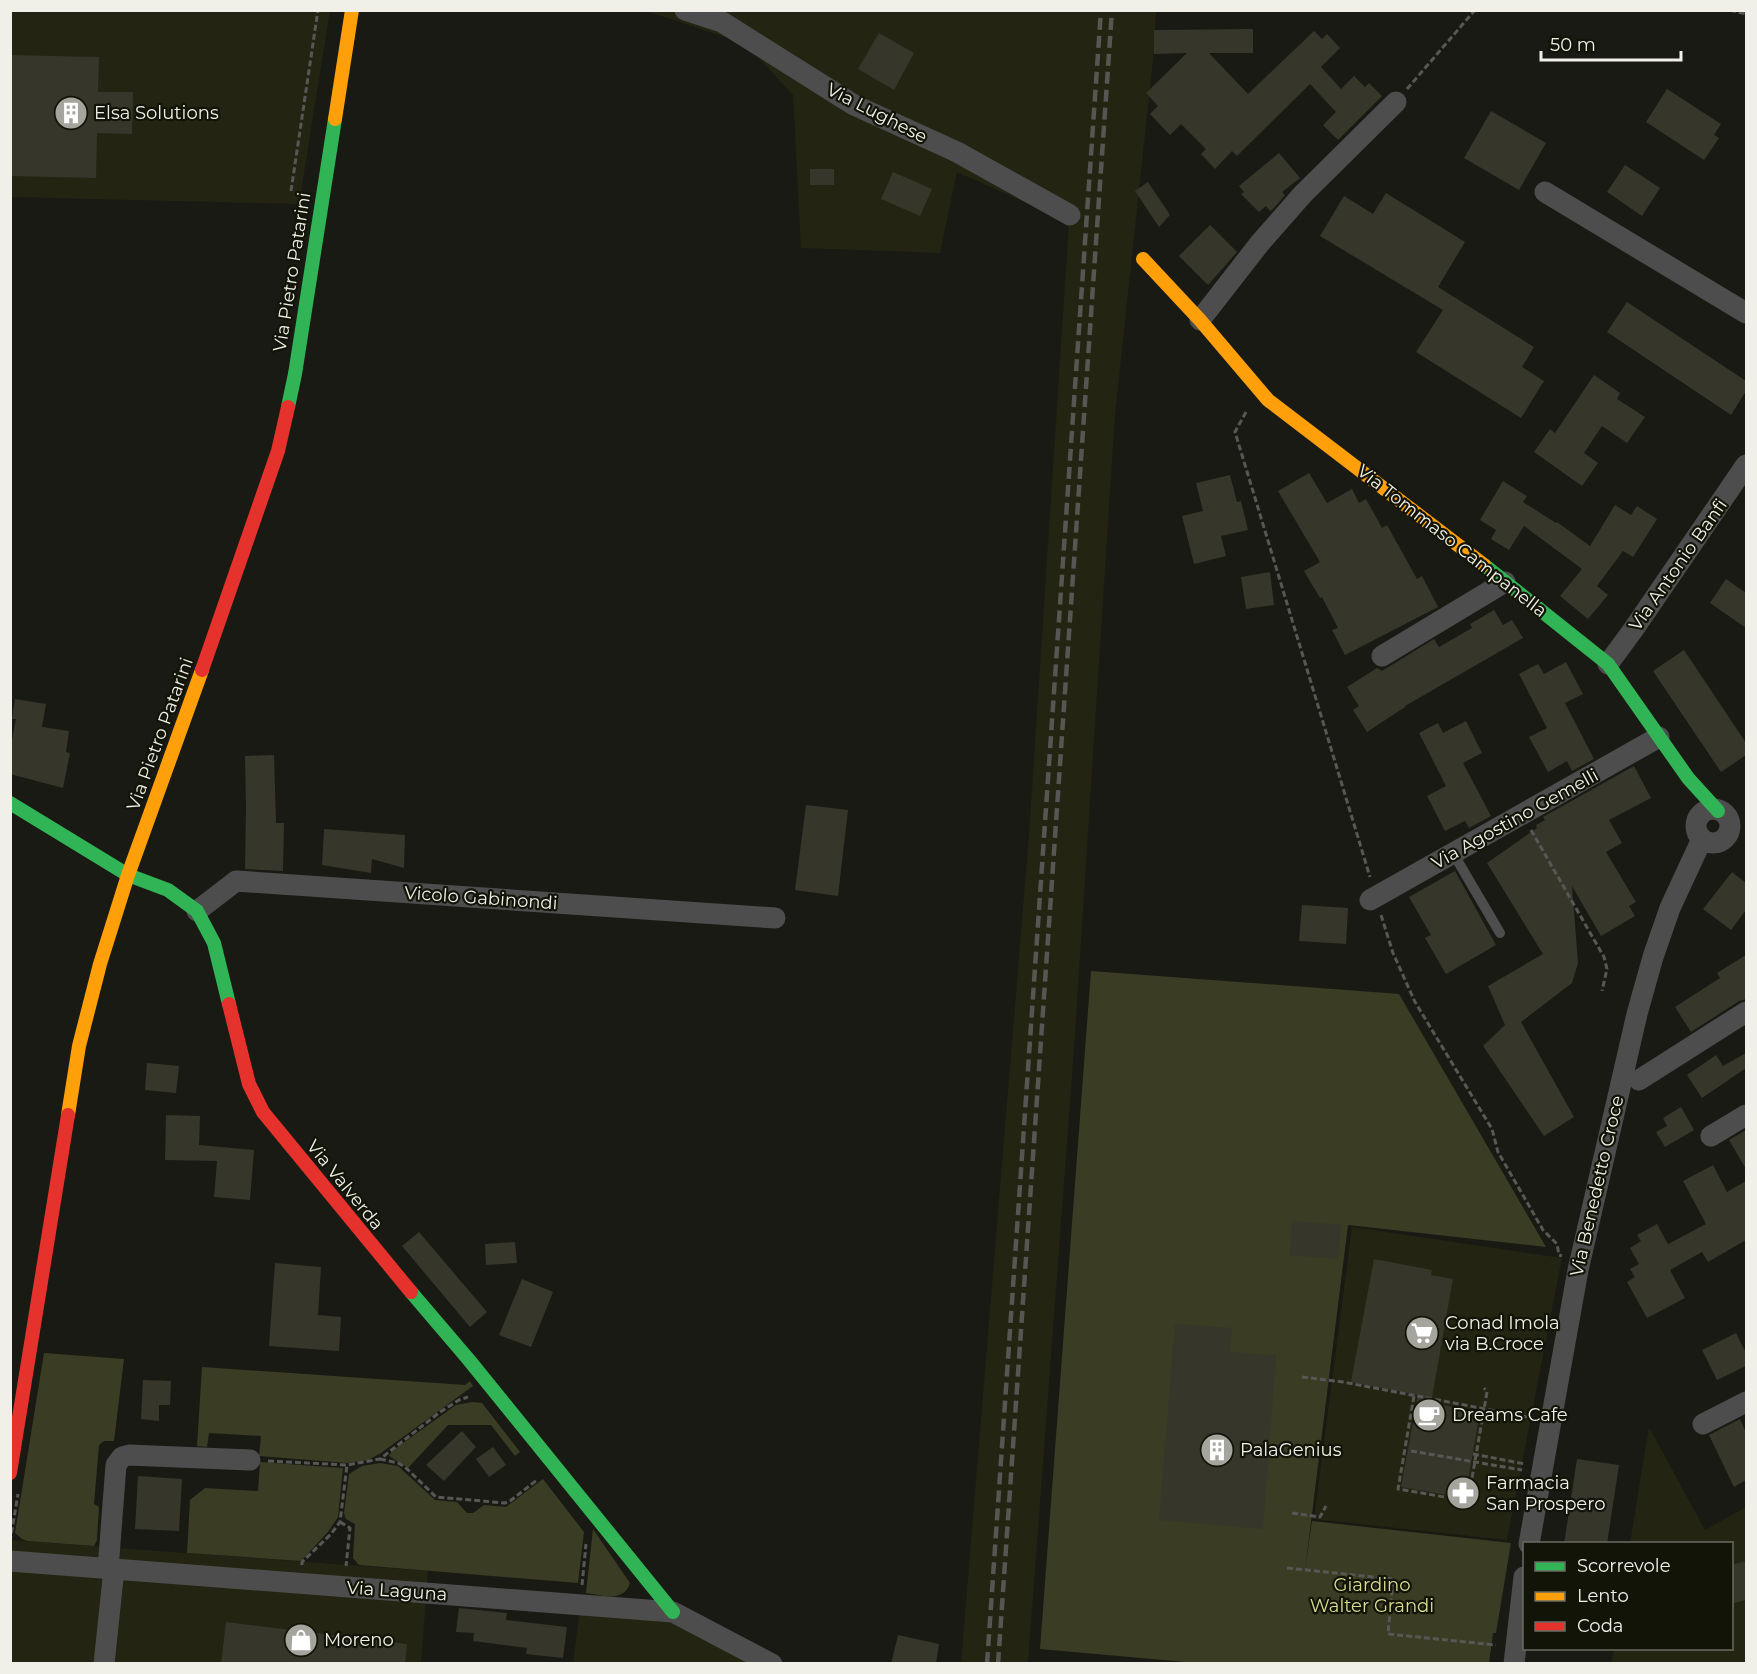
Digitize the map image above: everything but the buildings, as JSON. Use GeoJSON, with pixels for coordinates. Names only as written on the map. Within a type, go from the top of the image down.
{"type":"FeatureCollection","features":[{"type":"Feature","properties":{"kind":"street","name":"Via Pietro Patarini"},"geometry":{"type":"LineString","coordinates":[[10,1473],[79,1046],[100,964],[128,875],[278,450],[295,374],[352,10]]}},
{"type":"Feature","properties":{"kind":"street","name":"Via Lughese"},"geometry":{"type":"LineString","coordinates":[[685,10],[722,22],[854,105],[957,152],[1070,215]]}},
{"type":"Feature","properties":{"kind":"street"},"geometry":{"type":"LineString","coordinates":[[1200,320],[1260,243],[1303,194],[1396,102]]}},
{"type":"Feature","properties":{"kind":"street"},"geometry":{"type":"LineString","coordinates":[[1545,192],[1746,313]]}},
{"type":"Feature","properties":{"kind":"street","name":"Via Tommaso Campanella"},"geometry":{"type":"LineString","coordinates":[[1143,259],[1200,320],[1268,400],[1506,582],[1608,664],[1688,778],[1696,799],[1709,813],[1727,817],[1730,828],[1737,837],[1716,843],[1702,839],[1697,831],[1709,813]]}},
{"type":"Feature","properties":{"kind":"street","name":"Via Antonio Banfi"},"geometry":{"type":"LineString","coordinates":[[1608,664],[1746,465]]}},
{"type":"Feature","properties":{"kind":"street"},"geometry":{"type":"LineString","coordinates":[[1382,656],[1506,582]]}},
{"type":"Feature","properties":{"kind":"street","name":"Via Agostino Gemelli"},"geometry":{"type":"LineString","coordinates":[[1373,898],[1659,737]]}},
{"type":"Feature","properties":{"kind":"street","name":"Via Valverda"},"geometry":{"type":"LineString","coordinates":[[10,803],[128,875],[168,890],[197,911],[214,943],[249,1084],[263,1112],[342,1210],[469,1360],[673,1612]]}},
{"type":"Feature","properties":{"kind":"street","name":"Via Benedetto Croce"},"geometry":{"type":"LineString","coordinates":[[1529,1542],[1578,1270],[1637,1014],[1670,908],[1702,839]]}},
{"type":"Feature","properties":{"kind":"street","name":"Vicolo Gabinondi"},"geometry":{"type":"LineString","coordinates":[[197,911],[236,881],[775,918]]}},
{"type":"Feature","properties":{"kind":"street"},"geometry":{"type":"LineString","coordinates":[[1639,1080],[1746,1012]]}},
{"type":"Feature","properties":{"kind":"street"},"geometry":{"type":"LineString","coordinates":[[1711,1136],[1746,1115]]}},
{"type":"Feature","properties":{"kind":"street"},"geometry":{"type":"LineString","coordinates":[[1703,1424],[1746,1402]]}},
{"type":"Feature","properties":{"kind":"street"},"geometry":{"type":"LineString","coordinates":[[104,1664],[116,1465],[122,1457],[129,1455],[254,1460]]}},
{"type":"Feature","properties":{"kind":"street","name":"Via Laguna"},"geometry":{"type":"LineString","coordinates":[[10,1561],[673,1612],[772,1664]]}},
{"type":"Feature","properties":{"kind":"street"},"geometry":{"type":"LineString","coordinates":[[1514,1664],[1523,1586]]}},
{"type":"Feature","properties":{"kind":"lane"},"geometry":{"type":"LineString","coordinates":[[1454,853],[1500,933]]}},
{"type":"Feature","properties":{"kind":"path"},"geometry":{"type":"LineString","coordinates":[[291,191],[318,10]]}},
{"type":"Feature","properties":{"kind":"path"},"geometry":{"type":"LineString","coordinates":[[1396,102],[1475,10]]}},
{"type":"Feature","properties":{"kind":"path"},"geometry":{"type":"LineString","coordinates":[[1730,10],[1746,14]]}},
{"type":"Feature","properties":{"kind":"path"},"geometry":{"type":"LineString","coordinates":[[1258,389],[1235,432],[1373,898],[1415,1002],[1492,1128],[1498,1152],[1543,1230],[1557,1244],[1559,1255],[1567,1257]]}},
{"type":"Feature","properties":{"kind":"path"},"geometry":{"type":"LineString","coordinates":[[1522,815],[1604,957],[1607,969],[1602,991]]}},
{"type":"Feature","properties":{"kind":"path"},"geometry":{"type":"LineString","coordinates":[[1302,1377],[1343,1382],[1536,1419]]}},
{"type":"Feature","properties":{"kind":"path"},"geometry":{"type":"LineString","coordinates":[[1414,1396],[1408,1442],[1398,1489],[1468,1501],[1487,1392],[1484,1388]]}},
{"type":"Feature","properties":{"kind":"path"},"geometry":{"type":"LineString","coordinates":[[380,1459],[440,1412],[468,1397]]}},
{"type":"Feature","properties":{"kind":"path"},"geometry":{"type":"LineString","coordinates":[[1412,1450],[1526,1471]]}},
{"type":"Feature","properties":{"kind":"path"},"geometry":{"type":"LineString","coordinates":[[1475,1455],[1527,1464]]}},
{"type":"Feature","properties":{"kind":"path"},"geometry":{"type":"LineString","coordinates":[[254,1460],[347,1466],[380,1459],[398,1463],[436,1497],[505,1503],[544,1475]]}},
{"type":"Feature","properties":{"kind":"path"},"geometry":{"type":"LineString","coordinates":[[302,1562],[340,1522],[347,1466]]}},
{"type":"Feature","properties":{"kind":"path"},"geometry":{"type":"LineString","coordinates":[[1292,1513],[1320,1517],[1326,1506]]}},
{"type":"Feature","properties":{"kind":"path"},"geometry":{"type":"LineString","coordinates":[[340,1522],[350,1528],[346,1566]]}},
{"type":"Feature","properties":{"kind":"path"},"geometry":{"type":"LineString","coordinates":[[582,1587],[587,1542]]}},
{"type":"Feature","properties":{"kind":"path"},"geometry":{"type":"LineString","coordinates":[[1287,1568],[1393,1579],[1388,1634],[1497,1645]]}},
{"type":"Feature","properties":{"kind":"shaded area"},"geometry":{"type":"Polygon","coordinates":[[[11,11],[330,11],[299,204],[11,197],[11,11]]]}},
{"type":"Feature","properties":{"kind":"shaded area"},"geometry":{"type":"Polygon","coordinates":[[[646,11],[1156,11],[1154,50],[1115,415],[1074,1049],[1028,1663],[961,1663],[1029,835],[1069,222],[957,172],[940,253],[801,248],[793,95],[746,44],[646,11]]]}},
{"type":"Feature","properties":{"kind":"shaded area"},"geometry":{"type":"Polygon","coordinates":[[[1352,1227],[1562,1258],[1507,1540],[1314,1519],[1352,1227]]]}},
{"type":"Feature","properties":{"kind":"shaded area"},"geometry":{"type":"Polygon","coordinates":[[[1649,1427],[1705,1530],[1746,1507],[1746,1663],[1611,1664],[1614,1650],[1733,1650],[1733,1542],[1630,1542],[1649,1427]]]}},
{"type":"Feature","properties":{"kind":"shaded area"},"geometry":{"type":"Polygon","coordinates":[[[10,1540],[428,1571],[421,1663],[11,1663],[10,1540]]]}},
{"type":"Feature","properties":{"kind":"shaded area"},"geometry":{"type":"Polygon","coordinates":[[[662,1611],[769,1664],[573,1664],[579,1615],[662,1611]]]}},
{"type":"Feature","properties":{"kind":"green space","name":"Giardino Walter Grandi"},"geometry":{"type":"Polygon","coordinates":[[[1091,971],[1399,994],[1546,1247],[1348,1225],[1305,1570],[1312,1521],[1511,1543],[1489,1663],[1208,1664],[1040,1649],[1091,971]]]}},
{"type":"Feature","properties":{"kind":"green space"},"geometry":{"type":"Polygon","coordinates":[[[44,1353],[124,1359],[114,1441],[104,1441],[99,1445],[94,1504],[99,1507],[97,1540],[94,1546],[27,1541],[15,1533],[44,1353]]]}},
{"type":"Feature","properties":{"kind":"green space"},"geometry":{"type":"Polygon","coordinates":[[[202,1367],[465,1385],[470,1381],[473,1386],[381,1453],[368,1460],[347,1463],[259,1456],[261,1436],[209,1433],[207,1447],[197,1446],[202,1367]]]}},
{"type":"Feature","properties":{"kind":"green space"},"geometry":{"type":"Polygon","coordinates":[[[482,1403],[520,1452],[515,1456],[491,1425],[448,1425],[408,1468],[389,1456],[392,1451],[456,1405],[482,1403]]]}},
{"type":"Feature","properties":{"kind":"green space"},"geometry":{"type":"Polygon","coordinates":[[[260,1462],[343,1468],[338,1517],[328,1532],[301,1561],[187,1553],[190,1500],[205,1488],[258,1491],[260,1462]]]}},
{"type":"Feature","properties":{"kind":"green space"},"geometry":{"type":"Polygon","coordinates":[[[380,1463],[398,1466],[435,1500],[457,1502],[467,1513],[473,1513],[484,1505],[506,1507],[543,1479],[584,1532],[578,1583],[359,1565],[353,1558],[355,1524],[346,1519],[344,1513],[349,1474],[362,1466],[380,1463]]]}},
{"type":"Feature","properties":{"kind":"green space"},"geometry":{"type":"Polygon","coordinates":[[[593,1529],[630,1583],[623,1593],[605,1596],[586,1593],[593,1529]]]}},
{"type":"Feature","properties":{"kind":"railway"},"geometry":{"type":"LineString","coordinates":[[987,1664],[1101,10]]}},
{"type":"Feature","properties":{"kind":"railway"},"geometry":{"type":"LineString","coordinates":[[998,1664],[1112,10]]}},
{"type":"Feature","properties":{"kind":"traffic: fast"},"geometry":{"type":"LineString","coordinates":[[288,407],[335,119]]}},
{"type":"Feature","properties":{"kind":"traffic: fast"},"geometry":{"type":"LineString","coordinates":[[1484,565],[1608,664],[1688,778],[1718,811]]}},
{"type":"Feature","properties":{"kind":"traffic: fast"},"geometry":{"type":"LineString","coordinates":[[10,803],[128,875],[168,890],[197,911],[214,943],[229,1004]]}},
{"type":"Feature","properties":{"kind":"traffic: fast"},"geometry":{"type":"LineString","coordinates":[[411,1292],[673,1612]]}},
{"type":"Feature","properties":{"kind":"traffic: slow"},"geometry":{"type":"LineString","coordinates":[[335,119],[352,10]]}},
{"type":"Feature","properties":{"kind":"traffic: slow"},"geometry":{"type":"LineString","coordinates":[[1143,259],[1200,320],[1268,400],[1484,565]]}},
{"type":"Feature","properties":{"kind":"traffic: slow"},"geometry":{"type":"LineString","coordinates":[[68,1115],[79,1046],[100,964],[128,875],[202,670]]}},
{"type":"Feature","properties":{"kind":"traffic: jam"},"geometry":{"type":"LineString","coordinates":[[202,670],[278,451],[288,407]]}},
{"type":"Feature","properties":{"kind":"traffic: jam"},"geometry":{"type":"LineString","coordinates":[[229,1004],[249,1084],[263,1112],[411,1292]]}},
{"type":"Feature","properties":{"kind":"traffic: jam"},"geometry":{"type":"LineString","coordinates":[[10,1473],[68,1115]]}},
{"type":"Feature","properties":{"kind":"place","name":"Elsa Solutions"},"geometry":{"type":"Point","coordinates":[71,113]}},
{"type":"Feature","properties":{"kind":"place","name":"Conad Imola via B.Croce"},"geometry":{"type":"Point","coordinates":[1422,1333]}},
{"type":"Feature","properties":{"kind":"place","name":"Dreams Cafe"},"geometry":{"type":"Point","coordinates":[1429,1415]}},
{"type":"Feature","properties":{"kind":"place","name":"PalaGenius"},"geometry":{"type":"Point","coordinates":[1217,1450]}},
{"type":"Feature","properties":{"kind":"place","name":"Farmacia San Prospero"},"geometry":{"type":"Point","coordinates":[1463,1493]}},
{"type":"Feature","properties":{"kind":"place","name":"Moreno"},"geometry":{"type":"Point","coordinates":[301,1640]}}]}
